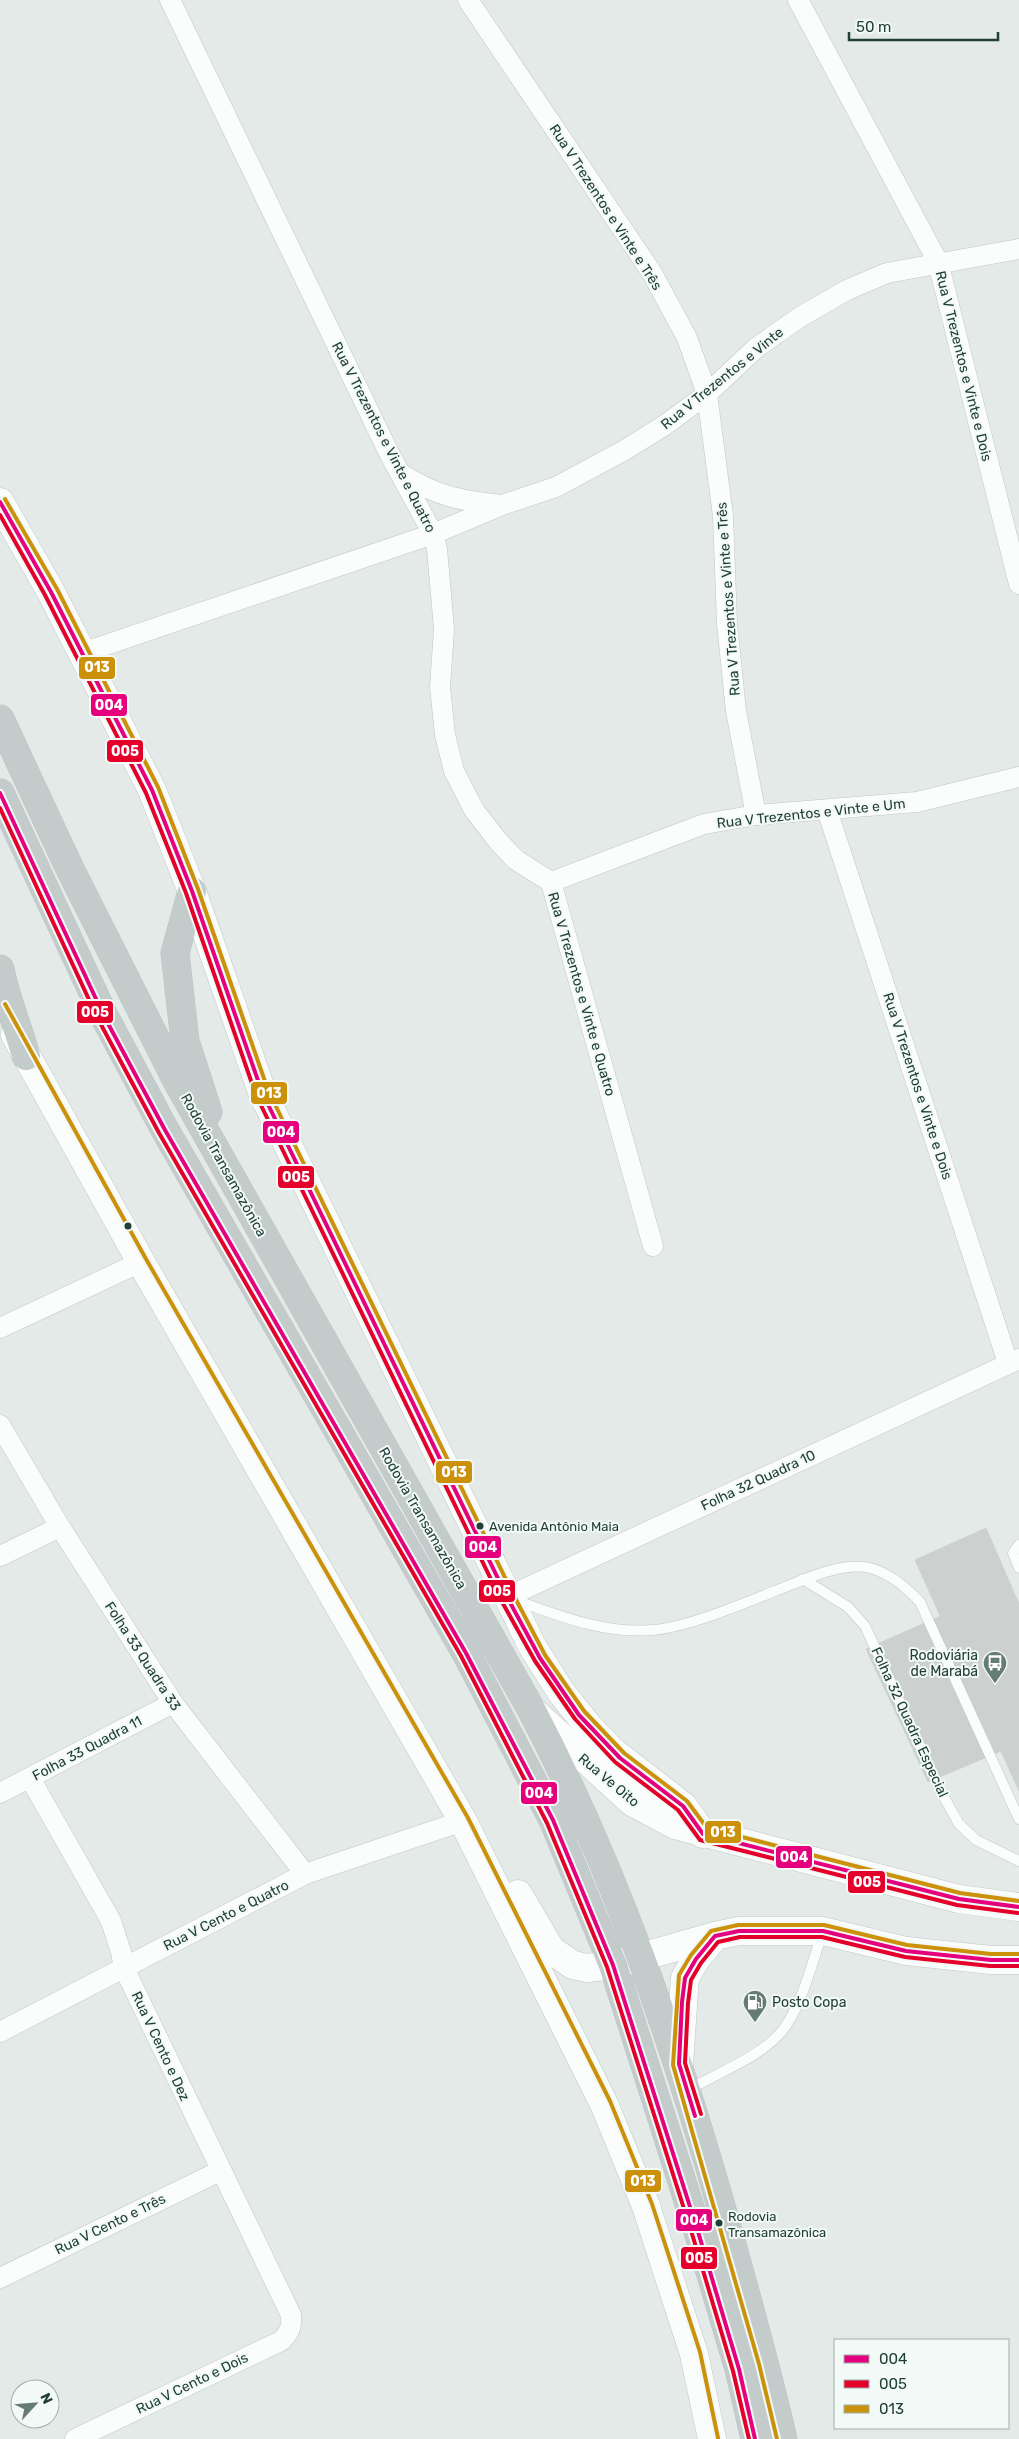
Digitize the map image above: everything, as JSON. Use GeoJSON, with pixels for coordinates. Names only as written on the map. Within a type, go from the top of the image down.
{"type":"FeatureCollection","features":[{"type":"Feature","properties":{"kind":"highway","name":"Rodovia Transamazônica"},"geometry":{"type":"LineString","coordinates":[[0,719],[70,867],[174,1075],[567,1776],[640,1956],[688,2090],[765,2362],[783,2439]]}},
{"type":"Feature","properties":{"kind":"highway"},"geometry":{"type":"LineString","coordinates":[[0,793],[104,1016],[165,1130],[510,1733],[553,1820],[613,1965],[716,2292],[739,2369],[755,2439]]}},
{"type":"Feature","properties":{"kind":"highway"},"geometry":{"type":"LineString","coordinates":[[192,891],[175,953],[186,1041],[206,1108],[239,1193]]}},
{"type":"Feature","properties":{"kind":"highway"},"geometry":{"type":"LineString","coordinates":[[0,969],[5,992],[18,1026],[26,1056]]}},
{"type":"Feature","properties":{"kind":"main road"},"geometry":{"type":"LineString","coordinates":[[0,502],[18,530],[152,790],[192,891],[262,1092],[507,1596],[542,1662],[561,1692],[588,1726],[612,1751],[683,1806],[703,1834]]}},
{"type":"Feature","properties":{"kind":"main road"},"geometry":{"type":"LineString","coordinates":[[0,1007],[140,1262],[462,1821],[604,2104],[646,2206],[694,2354],[712,2439]]}},
{"type":"Feature","properties":{"kind":"main road","name":"Rua Ve Oito"},"geometry":{"type":"LineString","coordinates":[[531,1709],[632,1802],[675,1825],[703,1834],[959,1899],[1019,1907]]}},
{"type":"Feature","properties":{"kind":"main road"},"geometry":{"type":"LineString","coordinates":[[462,1821],[483,1842],[497,1860],[551,1950],[572,1965],[587,1968],[613,1965],[640,1956],[739,1931],[823,1931],[906,1950],[991,1960],[1019,1960]]}},
{"type":"Feature","properties":{"kind":"main road"},"geometry":{"type":"LineString","coordinates":[[679,2064],[685,1978],[696,1959],[715,1936]]}},
{"type":"Feature","properties":{"kind":"street","name":"Rua V Trezentos e Vinte e Quatro"},"geometry":{"type":"LineString","coordinates":[[170,0],[389,453],[433,534],[438,558],[444,628],[440,687],[444,725],[454,771],[474,810],[498,840],[516,860],[551,882],[653,1246]]}},
{"type":"Feature","properties":{"kind":"street","name":"Rua V Trezentos e Vinte e Três"},"geometry":{"type":"LineString","coordinates":[[468,0],[652,273],[687,338],[707,394],[723,516],[727,624],[736,712],[756,815]]}},
{"type":"Feature","properties":{"kind":"street","name":"Rua V Trezentos e Vinte e Dois"},"geometry":{"type":"LineString","coordinates":[[798,0],[938,262],[1019,584]]}},
{"type":"Feature","properties":{"kind":"street","name":"Rua V Trezentos e Vinte"},"geometry":{"type":"LineString","coordinates":[[82,653],[433,534],[502,505],[556,487],[623,451],[665,425],[707,394],[756,348],[800,317],[847,290],[887,273],[938,262],[1019,249]]}},
{"type":"Feature","properties":{"kind":"street"},"geometry":{"type":"LineString","coordinates":[[402,474],[444,496],[502,505]]}},
{"type":"Feature","properties":{"kind":"street","name":"Rua V Trezentos e Vinte e Um"},"geometry":{"type":"LineString","coordinates":[[551,882],[704,824],[756,815],[917,802],[1019,777]]}},
{"type":"Feature","properties":{"kind":"street","name":"Rua V Trezentos e Vinte e Dois"},"geometry":{"type":"LineString","coordinates":[[827,810],[1014,1361]]}},
{"type":"Feature","properties":{"kind":"street"},"geometry":{"type":"LineString","coordinates":[[0,1328],[140,1262]]}},
{"type":"Feature","properties":{"kind":"street","name":"Folha 32 Quadra 10"},"geometry":{"type":"LineString","coordinates":[[507,1596],[1014,1361]]}},
{"type":"Feature","properties":{"kind":"street","name":"Folha 33 Quadra 33"},"geometry":{"type":"LineString","coordinates":[[0,1425],[60,1527],[173,1703],[305,1874]]}},
{"type":"Feature","properties":{"kind":"street"},"geometry":{"type":"LineString","coordinates":[[0,1556],[60,1527]]}},
{"type":"Feature","properties":{"kind":"street","name":"Folha 33 Quadra 11"},"geometry":{"type":"LineString","coordinates":[[0,1793],[173,1703]]}},
{"type":"Feature","properties":{"kind":"street","name":"Rua V Cento e Dez"},"geometry":{"type":"LineString","coordinates":[[30,1778],[111,1921],[124,1968],[220,2171],[291,2314]]}},
{"type":"Feature","properties":{"kind":"street","name":"Rua V Cento e Quatro"},"geometry":{"type":"LineString","coordinates":[[0,2032],[305,1874],[462,1821]]}},
{"type":"Feature","properties":{"kind":"street","name":"Rua V Cento e Três"},"geometry":{"type":"LineString","coordinates":[[0,2278],[220,2171]]}},
{"type":"Feature","properties":{"kind":"street","name":"Rua V Cento e Dois"},"geometry":{"type":"LineString","coordinates":[[75,2439],[281,2341],[288,2334],[292,2326],[291,2314]]}},
{"type":"Feature","properties":{"kind":"lane"},"geometry":{"type":"LineString","coordinates":[[1019,1545],[1013,1553],[1019,1568]]}},
{"type":"Feature","properties":{"kind":"lane"},"geometry":{"type":"LineString","coordinates":[[507,1596],[590,1626],[653,1630],[729,1608],[803,1580],[851,1566],[870,1568],[906,1588],[920,1602],[1019,1819]]}},
{"type":"Feature","properties":{"kind":"lane","name":"Folha 32 Quadra Especial"},"geometry":{"type":"LineString","coordinates":[[803,1580],[848,1608],[865,1626],[941,1792],[959,1824],[976,1840],[1019,1861]]}},
{"type":"Feature","properties":{"kind":"lane"},"geometry":{"type":"LineString","coordinates":[[688,2090],[753,2054],[770,2043],[782,2031],[794,2011],[823,1931]]}},
{"type":"Feature","properties":{"kind":"building","name":"Rodoviária de Marabá"},"geometry":{"type":"Polygon","coordinates":[[[986,1528],[1019,1604],[1019,1791],[915,1560],[986,1528]]]}},
{"type":"Feature","properties":{"kind":"building"},"geometry":{"type":"Polygon","coordinates":[[[941,1616],[1001,1751],[928,1782],[866,1649],[941,1616]]]}},
{"type":"Feature","properties":{"kind":"transit line","name":"013"},"geometry":{"type":"LineString","coordinates":[[5,499],[57,589],[158,787],[198,889],[268,1090],[513,1594],[545,1655],[584,1711],[624,1753],[687,1801],[707,1828],[960,1893],[1019,1901]]}},
{"type":"Feature","properties":{"kind":"transit line","name":"004"},"geometry":{"type":"LineString","coordinates":[[0,502],[51,592],[152,790],[192,891],[262,1092],[507,1597],[540,1658],[579,1715],[620,1758],[683,1806],[703,1834],[959,1899],[1019,1907]]}},
{"type":"Feature","properties":{"kind":"transit line","name":"005"},"geometry":{"type":"LineString","coordinates":[[0,515],[45,595],[146,793],[186,893],[256,1095],[501,1600],[535,1661],[575,1719],[615,1762],[678,1810],[700,1840],[957,1905],[1018,1913]]}},
{"type":"Feature","properties":{"kind":"transit line","name":"004"},"geometry":{"type":"LineString","coordinates":[[0,793],[104,1016],[165,1130],[466,1653],[553,1820],[613,1965],[699,2235],[739,2369],[755,2439]]}},
{"type":"Feature","properties":{"kind":"transit line","name":"005"},"geometry":{"type":"LineString","coordinates":[[0,808],[98,1019],[159,1133],[461,1656],[547,1823],[607,1967],[693,2237],[733,2371],[749,2439]]}},
{"type":"Feature","properties":{"kind":"transit line","name":"013"},"geometry":{"type":"LineString","coordinates":[[5,1004],[146,1259],[468,1818],[610,2101],[652,2204],[700,2352],[718,2438]]}},
{"type":"Feature","properties":{"kind":"transit line","name":"013"},"geometry":{"type":"LineString","coordinates":[[777,2439],[759,2364],[673,2065],[679,1975],[691,1955],[711,1931],[738,1925],[824,1925],[907,1945],[991,1954],[1019,1954]]}},
{"type":"Feature","properties":{"kind":"transit line","name":"004"},"geometry":{"type":"LineString","coordinates":[[695,2116],[679,2064],[682,2002],[685,1978],[696,1959],[715,1936],[739,1931],[823,1931],[906,1951],[991,1960],[1019,1960]]}},
{"type":"Feature","properties":{"kind":"transit line","name":"005"},"geometry":{"type":"LineString","coordinates":[[701,2114],[685,2063],[688,2003],[691,1980],[701,1963],[718,1942],[740,1937],[822,1937],[905,1957],[990,1966],[1019,1966]]}},
{"type":"Feature","properties":{"kind":"place","name":"Avenida Antônio Maia"},"geometry":{"type":"Point","coordinates":[480,1526]}},
{"type":"Feature","properties":{"kind":"place","name":"Rodoviária de Marabá"},"geometry":{"type":"Point","coordinates":[995,1684]}},
{"type":"Feature","properties":{"kind":"place","name":"Posto Copa"},"geometry":{"type":"Point","coordinates":[755,2023]}},
{"type":"Feature","properties":{"kind":"place","name":"Rodovia Transamazônica"},"geometry":{"type":"Point","coordinates":[719,2223]}}]}
